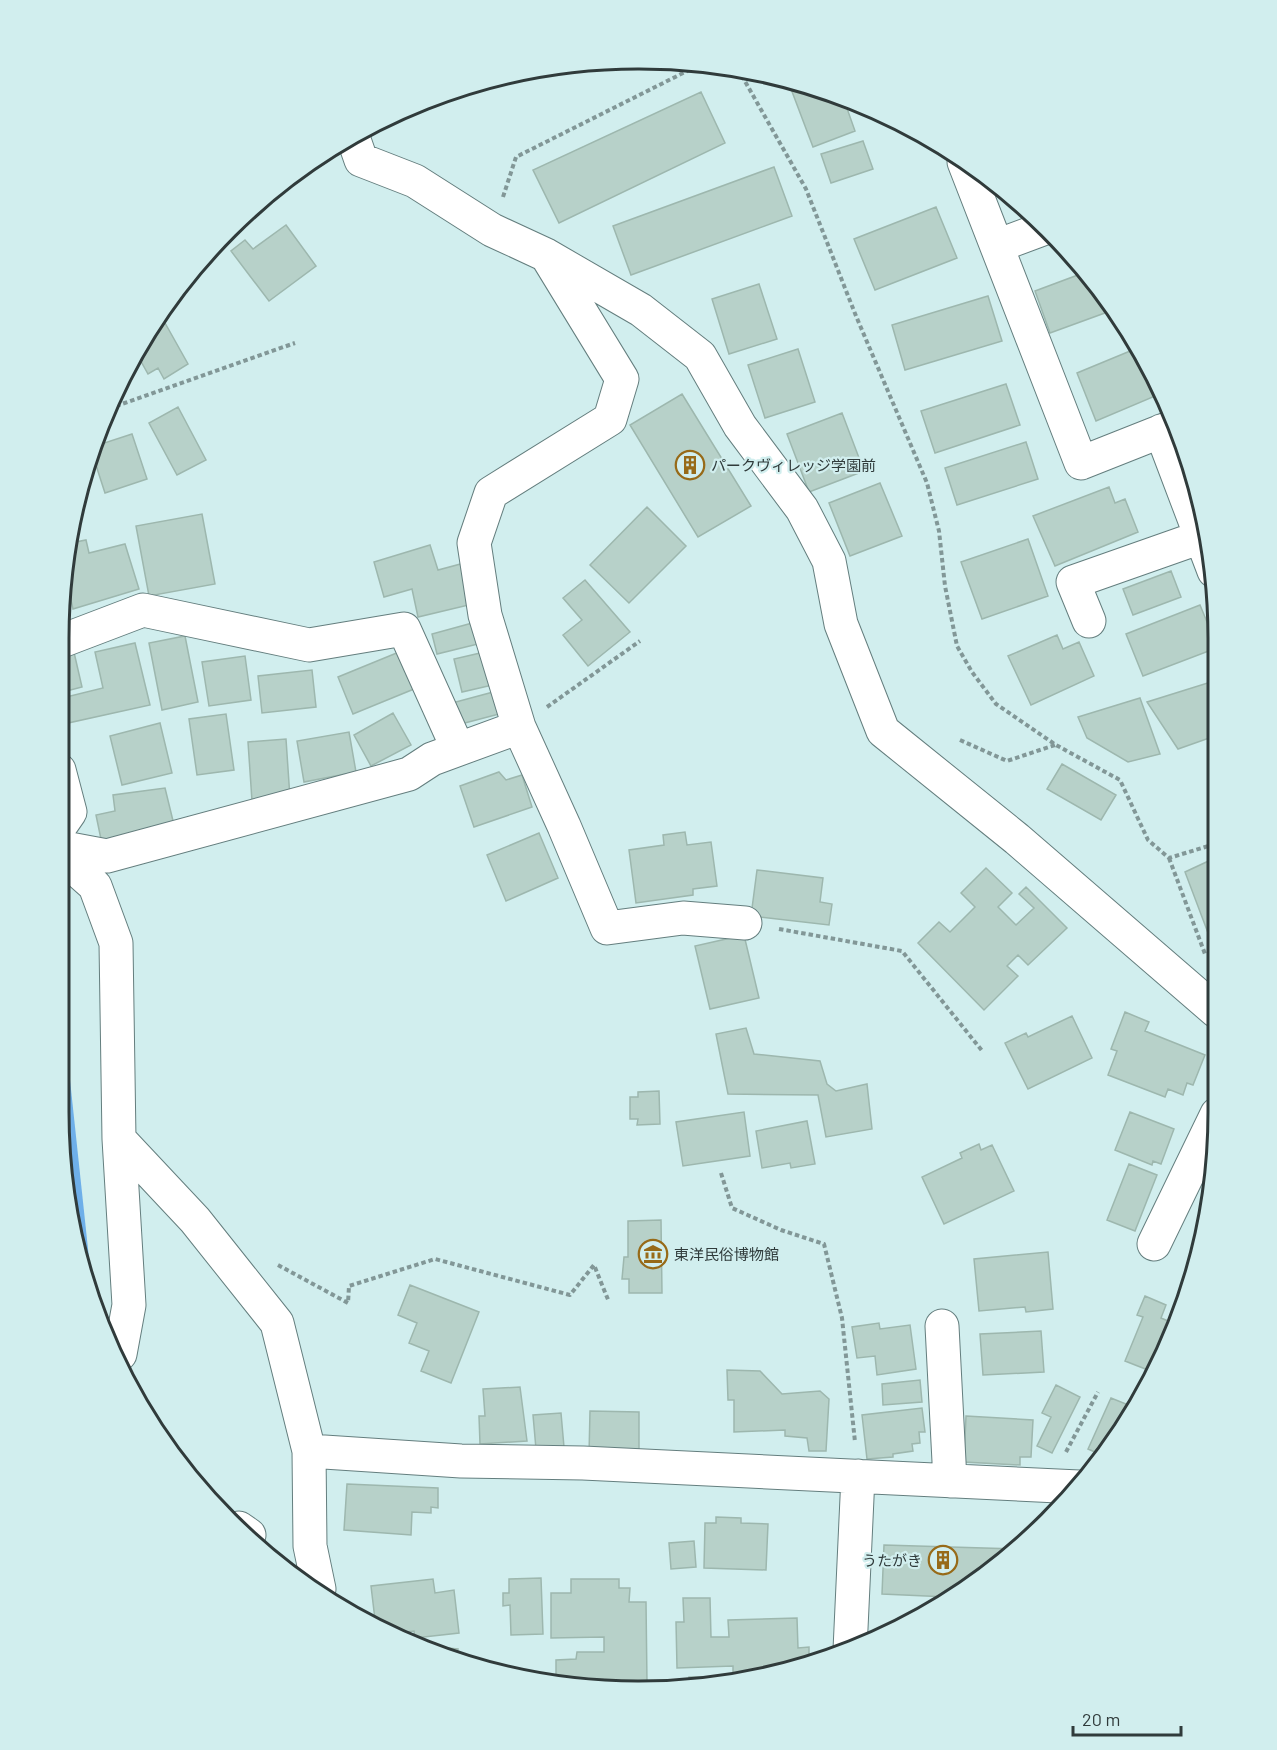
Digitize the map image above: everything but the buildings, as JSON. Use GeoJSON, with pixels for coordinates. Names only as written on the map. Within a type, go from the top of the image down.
{"type":"FeatureCollection","features":[{"type":"Feature","properties":{"kind":"street"},"geometry":{"type":"LineString","coordinates":[[357,148],[415,181],[492,230],[546,255],[641,310],[700,356],[740,426],[802,509],[829,561],[841,624],[883,731],[1017,839],[1208,1004]]}},
{"type":"Feature","properties":{"kind":"street"},"geometry":{"type":"LineString","coordinates":[[969,175],[1081,463],[1168,428]]}},
{"type":"Feature","properties":{"kind":"street"},"geometry":{"type":"LineString","coordinates":[[997,246],[1036,231]]}},
{"type":"Feature","properties":{"kind":"street"},"geometry":{"type":"LineString","coordinates":[[546,255],[622,379],[610,419],[491,493],[474,543],[485,615],[519,728],[607,928],[683,918],[745,923]]}},
{"type":"Feature","properties":{"kind":"street"},"geometry":{"type":"LineString","coordinates":[[1173,443],[1194,512]]}},
{"type":"Feature","properties":{"kind":"street"},"geometry":{"type":"LineString","coordinates":[[1089,621],[1073,582],[1199,538]]}},
{"type":"Feature","properties":{"kind":"street"},"geometry":{"type":"LineString","coordinates":[[69,638],[143,610],[309,645],[404,629],[458,749]]}},
{"type":"Feature","properties":{"kind":"street"},"geometry":{"type":"LineString","coordinates":[[69,849],[107,856],[409,774],[432,759],[519,728]]}},
{"type":"Feature","properties":{"kind":"street"},"geometry":{"type":"LineString","coordinates":[[69,864],[95,886],[116,943],[119,1139],[129,1305],[121,1348]]}},
{"type":"Feature","properties":{"kind":"street"},"geometry":{"type":"LineString","coordinates":[[1154,1244],[1207,1134]]}},
{"type":"Feature","properties":{"kind":"street"},"geometry":{"type":"LineString","coordinates":[[119,1139],[195,1220],[277,1323],[309,1451],[310,1546],[317,1582]]}},
{"type":"Feature","properties":{"kind":"street"},"geometry":{"type":"LineString","coordinates":[[942,1326],[950,1481]]}},
{"type":"Feature","properties":{"kind":"street"},"geometry":{"type":"LineString","coordinates":[[309,1451],[460,1461],[583,1463],[1064,1487]]}},
{"type":"Feature","properties":{"kind":"street"},"geometry":{"type":"LineString","coordinates":[[850,1640],[858,1476]]}},
{"type":"Feature","properties":{"kind":"path"},"geometry":{"type":"LineString","coordinates":[[492,230],[516,157],[688,71]]}},
{"type":"Feature","properties":{"kind":"path"},"geometry":{"type":"LineString","coordinates":[[744,79],[806,189],[856,316],[927,483],[939,531],[945,586],[957,646],[972,672],[996,704],[1056,745],[1120,780],[1149,840],[1169,858],[1205,956]]}},
{"type":"Feature","properties":{"kind":"path"},"geometry":{"type":"LineString","coordinates":[[120,405],[295,343]]}},
{"type":"Feature","properties":{"kind":"path"},"geometry":{"type":"LineString","coordinates":[[519,728],[640,641]]}},
{"type":"Feature","properties":{"kind":"path"},"geometry":{"type":"LineString","coordinates":[[960,740],[1006,761],[1056,745]]}},
{"type":"Feature","properties":{"kind":"path"},"geometry":{"type":"LineString","coordinates":[[1169,858],[1208,846]]}},
{"type":"Feature","properties":{"kind":"path"},"geometry":{"type":"LineString","coordinates":[[745,923],[902,951],[982,1052]]}},
{"type":"Feature","properties":{"kind":"path"},"geometry":{"type":"LineString","coordinates":[[721,1173],[732,1208],[781,1230],[824,1244],[842,1318],[858,1476]]}},
{"type":"Feature","properties":{"kind":"path"},"geometry":{"type":"LineString","coordinates":[[270,1261],[348,1304],[349,1286],[435,1259],[570,1295],[594,1265],[609,1302]]}},
{"type":"Feature","properties":{"kind":"path"},"geometry":{"type":"LineString","coordinates":[[1064,1487],[1098,1392]]}},
{"type":"Feature","properties":{"kind":"water"},"geometry":{"type":"Polygon","coordinates":[[[69,1071],[89,1258],[80,1223],[70,1149],[69,1071]]]}},
{"type":"Feature","properties":{"kind":"place","name":"パークヴィレッジ学園前"},"geometry":{"type":"Point","coordinates":[690,465]}},
{"type":"Feature","properties":{"kind":"place","name":"東洋民俗博物館"},"geometry":{"type":"Point","coordinates":[653,1254]}},
{"type":"Feature","properties":{"kind":"place","name":"うたがき"},"geometry":{"type":"Point","coordinates":[943,1560]}}]}
